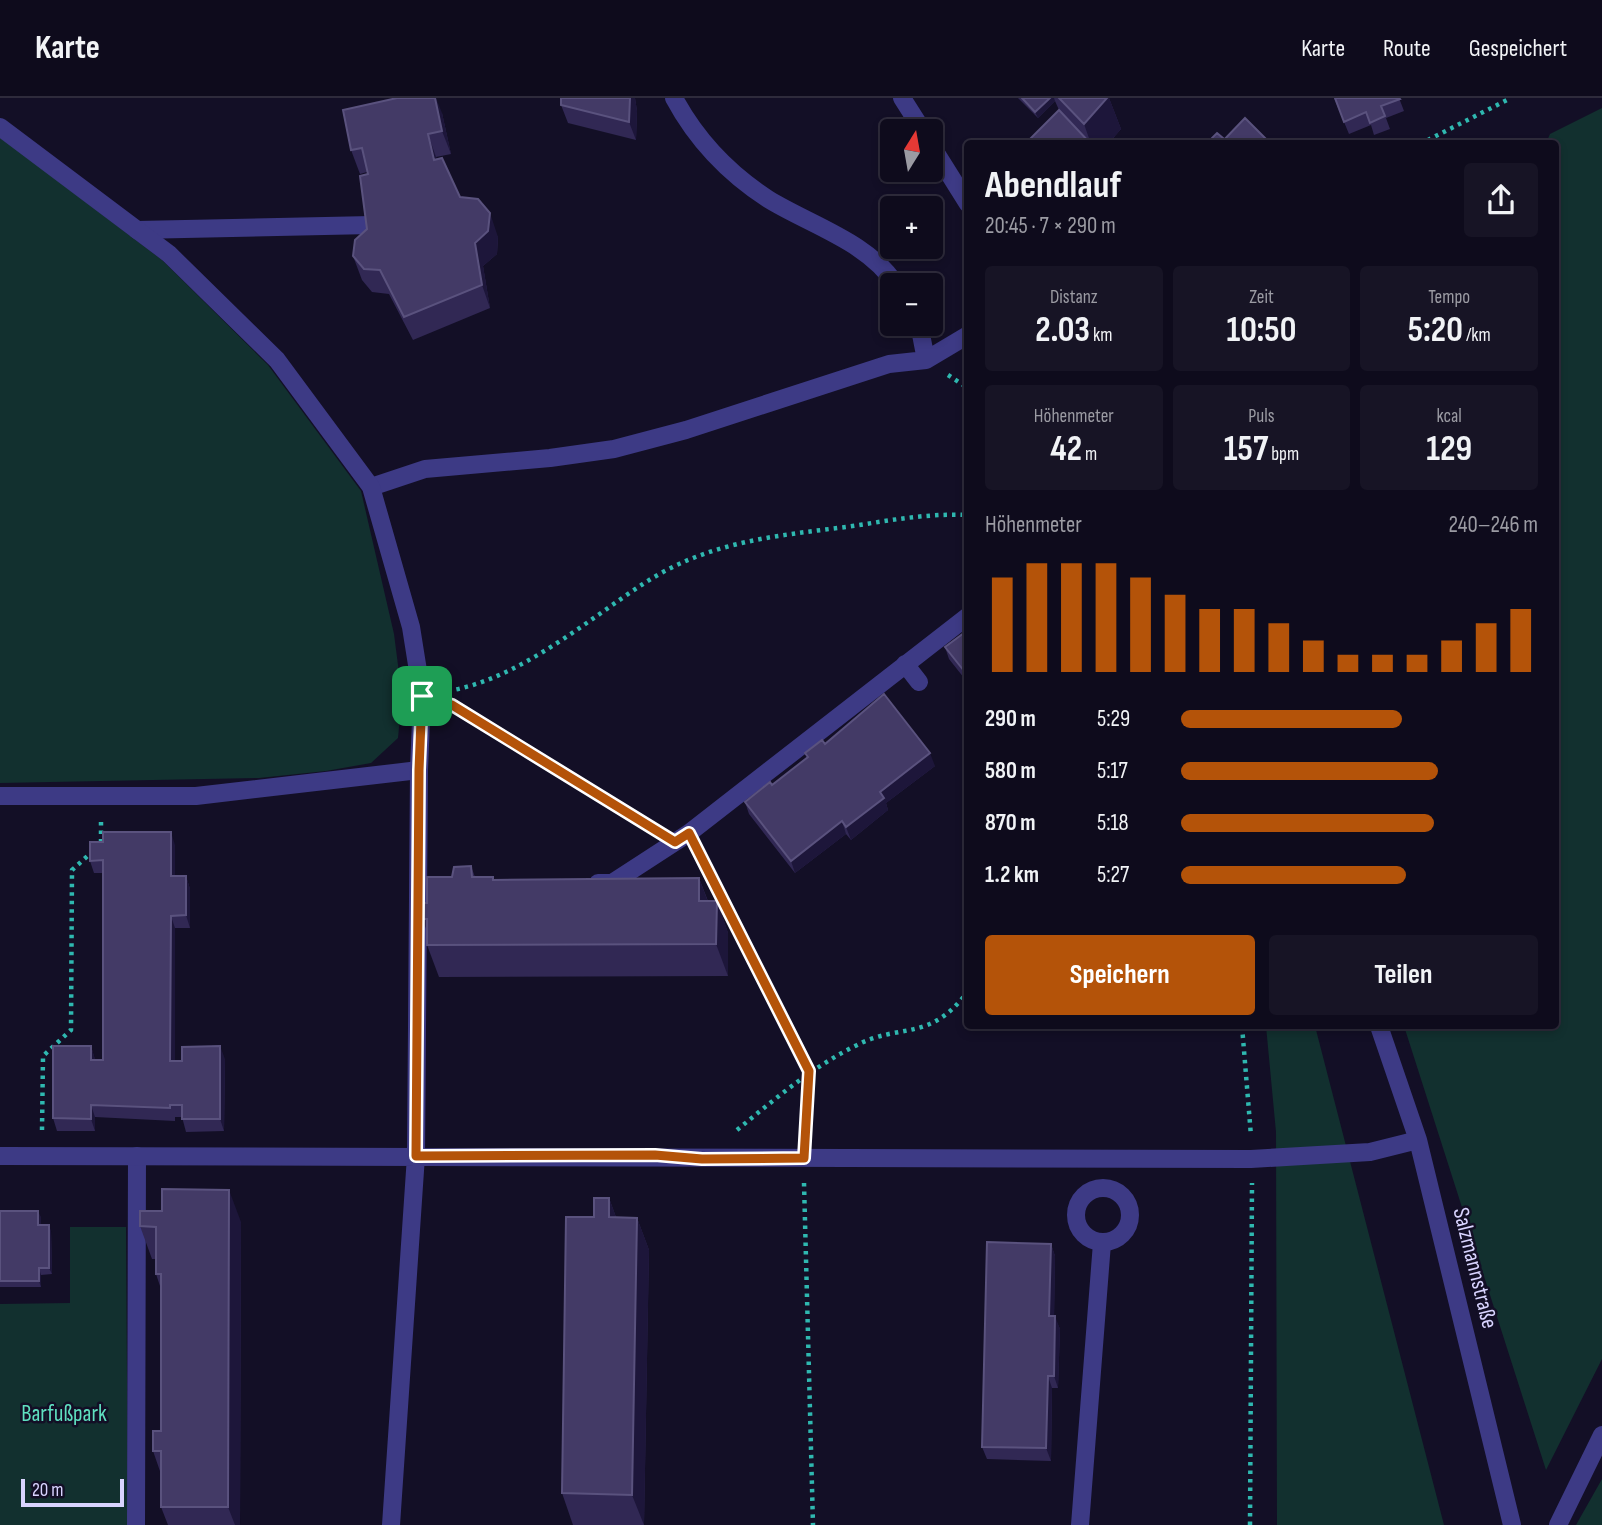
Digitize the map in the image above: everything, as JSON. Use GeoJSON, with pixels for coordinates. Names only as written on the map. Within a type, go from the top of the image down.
{"type":"FeatureCollection","features":[{"type":"Feature","properties":{"kind":"street"},"geometry":{"type":"LineString","coordinates":[[674,98],[688,125],[726,167],[768,198],[867,254],[888,273]]}},
{"type":"Feature","properties":{"kind":"street"},"geometry":{"type":"LineString","coordinates":[[902,98],[915,119]]}},
{"type":"Feature","properties":{"kind":"street"},"geometry":{"type":"LineString","coordinates":[[0,127],[169,254],[277,360],[371,487],[411,627],[422,696],[419,770],[427,882],[416,1156],[391,1525]]}},
{"type":"Feature","properties":{"kind":"street"},"geometry":{"type":"LineString","coordinates":[[943,164],[964,198]]}},
{"type":"Feature","properties":{"kind":"street"},"geometry":{"type":"LineString","coordinates":[[137,230],[372,225]]}},
{"type":"Feature","properties":{"kind":"street"},"geometry":{"type":"LineString","coordinates":[[921,336],[926,360]]}},
{"type":"Feature","properties":{"kind":"street"},"geometry":{"type":"LineString","coordinates":[[371,487],[425,469],[550,458],[614,449],[685,430],[889,364],[926,360],[964,337]]}},
{"type":"Feature","properties":{"kind":"street"},"geometry":{"type":"LineString","coordinates":[[584,883],[612,883],[682,837],[964,619]]}},
{"type":"Feature","properties":{"kind":"street"},"geometry":{"type":"LineString","coordinates":[[905,664],[919,682]]}},
{"type":"Feature","properties":{"kind":"street"},"geometry":{"type":"LineString","coordinates":[[0,796],[196,796],[419,770]]}},
{"type":"Feature","properties":{"kind":"street","name":"Salzmannstraße"},"geometry":{"type":"LineString","coordinates":[[1380,1029],[1418,1140],[1512,1525]]}},
{"type":"Feature","properties":{"kind":"street"},"geometry":{"type":"LineString","coordinates":[[0,1156],[655,1155],[702,1159],[1251,1160],[1370,1152],[1418,1140]]}},
{"type":"Feature","properties":{"kind":"street"},"geometry":{"type":"LineString","coordinates":[[136,1525],[137,1156]]}},
{"type":"Feature","properties":{"kind":"street"},"geometry":{"type":"LineString","coordinates":[[1105,1159],[1105,1188]]}},
{"type":"Feature","properties":{"kind":"street"},"geometry":{"type":"LineString","coordinates":[[1105,1188],[1124,1197],[1131,1213],[1126,1231],[1111,1241],[1102,1242],[1085,1236],[1079,1229],[1076,1212],[1083,1196],[1105,1188]]}},
{"type":"Feature","properties":{"kind":"street"},"geometry":{"type":"LineString","coordinates":[[1080,1525],[1102,1242]]}},
{"type":"Feature","properties":{"kind":"street"},"geometry":{"type":"LineString","coordinates":[[1558,1525],[1602,1435]]}},
{"type":"Feature","properties":{"kind":"path"},"geometry":{"type":"LineString","coordinates":[[1428,140],[1511,98]]}},
{"type":"Feature","properties":{"kind":"path"},"geometry":{"type":"LineString","coordinates":[[422,696],[453,691],[512,668],[584,627],[644,583],[702,554],[755,538],[934,514],[964,515]]}},
{"type":"Feature","properties":{"kind":"path"},"geometry":{"type":"LineString","coordinates":[[422,696],[452,705],[682,837],[809,1071],[804,1158],[813,1525]]}},
{"type":"Feature","properties":{"kind":"path"},"geometry":{"type":"LineString","coordinates":[[100,796],[101,855]]}},
{"type":"Feature","properties":{"kind":"path"},"geometry":{"type":"LineString","coordinates":[[101,839],[112,839]]}},
{"type":"Feature","properties":{"kind":"path"},"geometry":{"type":"LineString","coordinates":[[42,1156],[43,1056],[71,1030],[72,870],[86,859],[101,839]]}},
{"type":"Feature","properties":{"kind":"path"},"geometry":{"type":"LineString","coordinates":[[702,1159],[809,1071],[859,1044],[926,1028],[956,1007],[964,996]]}},
{"type":"Feature","properties":{"kind":"path"},"geometry":{"type":"LineString","coordinates":[[1242,1029],[1251,1160],[1250,1525]]}},
{"type":"Feature","properties":{"kind":"green space"},"geometry":{"type":"Polygon","coordinates":[[[1602,108],[1602,1359],[1546,1470],[1405,1029],[1559,1029],[1559,140],[1547,140],[1550,134],[1602,108]]]}},
{"type":"Feature","properties":{"kind":"green space"},"geometry":{"type":"Polygon","coordinates":[[[0,137],[162,260],[268,365],[361,491],[394,634],[402,696],[398,738],[371,763],[259,778],[0,783],[0,137]]]}},
{"type":"Feature","properties":{"kind":"green space"},"geometry":{"type":"Polygon","coordinates":[[[1266,1029],[1316,1029],[1444,1525],[1277,1525],[1276,1132],[1266,1029]]]}},
{"type":"Feature","properties":{"kind":"green space","name":"Barfußpark"},"geometry":{"type":"Polygon","coordinates":[[[70,1227],[126,1227],[128,1525],[0,1525],[0,1304],[70,1303],[70,1227]]]}},
{"type":"Feature","properties":{"kind":"green space"},"geometry":{"type":"Polygon","coordinates":[[[1602,1479],[1602,1525],[1576,1525],[1602,1479]]]}},
{"type":"Feature","properties":{"kind":"building"},"geometry":{"type":"Polygon","coordinates":[[[397,98],[435,98],[442,131],[428,134],[434,160],[442,158],[460,197],[478,199],[490,213],[488,231],[475,243],[482,285],[404,317],[380,270],[364,269],[353,256],[355,240],[367,229],[360,176],[368,174],[362,148],[351,150],[343,110],[397,98]]]}},
{"type":"Feature","properties":{"kind":"building"},"geometry":{"type":"Polygon","coordinates":[[[561,98],[630,98],[629,122],[561,105],[561,98]]]}},
{"type":"Feature","properties":{"kind":"building"},"geometry":{"type":"Polygon","coordinates":[[[1022,98],[1050,98],[1035,112],[1022,98]]]}},
{"type":"Feature","properties":{"kind":"building"},"geometry":{"type":"Polygon","coordinates":[[[1059,98],[1107,98],[1084,124],[1059,98]]]}},
{"type":"Feature","properties":{"kind":"building"},"geometry":{"type":"Polygon","coordinates":[[[1335,98],[1400,99],[1381,106],[1385,116],[1370,123],[1366,112],[1344,122],[1335,98]]]}},
{"type":"Feature","properties":{"kind":"building"},"geometry":{"type":"Polygon","coordinates":[[[1059,110],[1087,140],[1029,140],[1059,110]]]}},
{"type":"Feature","properties":{"kind":"building"},"geometry":{"type":"Polygon","coordinates":[[[1245,118],[1267,140],[1224,140],[1245,118]]]}},
{"type":"Feature","properties":{"kind":"building"},"geometry":{"type":"Polygon","coordinates":[[[1217,133],[1224,139],[1223,140],[1210,140],[1217,133]]]}},
{"type":"Feature","properties":{"kind":"building"},"geometry":{"type":"Polygon","coordinates":[[[964,633],[964,671],[945,647],[964,633]]]}},
{"type":"Feature","properties":{"kind":"building"},"geometry":{"type":"Polygon","coordinates":[[[884,694],[930,753],[880,792],[884,798],[846,827],[842,821],[791,861],[745,802],[808,757],[805,753],[822,740],[825,744],[884,694]]]}},
{"type":"Feature","properties":{"kind":"building"},"geometry":{"type":"Polygon","coordinates":[[[103,832],[171,832],[171,876],[186,876],[186,915],[171,916],[170,1061],[182,1061],[182,1047],[220,1046],[220,1119],[182,1119],[182,1105],[170,1105],[170,1108],[91,1105],[91,1119],[53,1118],[53,1046],[91,1046],[91,1060],[103,1060],[103,860],[90,861],[90,842],[103,842],[103,832]]]}},
{"type":"Feature","properties":{"kind":"building"},"geometry":{"type":"Polygon","coordinates":[[[471,866],[472,877],[493,877],[493,880],[699,878],[699,901],[717,901],[716,944],[427,945],[427,919],[422,919],[423,903],[427,903],[427,877],[452,877],[454,867],[471,866]]]}},
{"type":"Feature","properties":{"kind":"building"},"geometry":{"type":"Polygon","coordinates":[[[162,1189],[229,1190],[228,1507],[161,1507],[161,1451],[153,1451],[153,1431],[161,1431],[161,1274],[156,1274],[156,1227],[140,1226],[140,1211],[162,1211],[162,1189]]]}},
{"type":"Feature","properties":{"kind":"building"},"geometry":{"type":"Polygon","coordinates":[[[594,1198],[609,1198],[609,1217],[637,1218],[632,1495],[562,1493],[566,1217],[594,1217],[594,1198]]]}},
{"type":"Feature","properties":{"kind":"building"},"geometry":{"type":"Polygon","coordinates":[[[0,1211],[38,1211],[38,1225],[49,1225],[49,1268],[39,1268],[39,1281],[0,1281],[0,1211]]]}},
{"type":"Feature","properties":{"kind":"building"},"geometry":{"type":"Polygon","coordinates":[[[987,1242],[1051,1244],[1049,1316],[1055,1316],[1054,1376],[1048,1376],[1046,1448],[982,1447],[987,1242]]]}},
{"type":"Feature","properties":{"kind":"route"},"geometry":{"type":"LineString","coordinates":[[422,696],[452,705],[675,842],[689,833],[809,1071],[804,1158],[702,1159],[655,1155],[416,1156],[422,696]]}}]}
